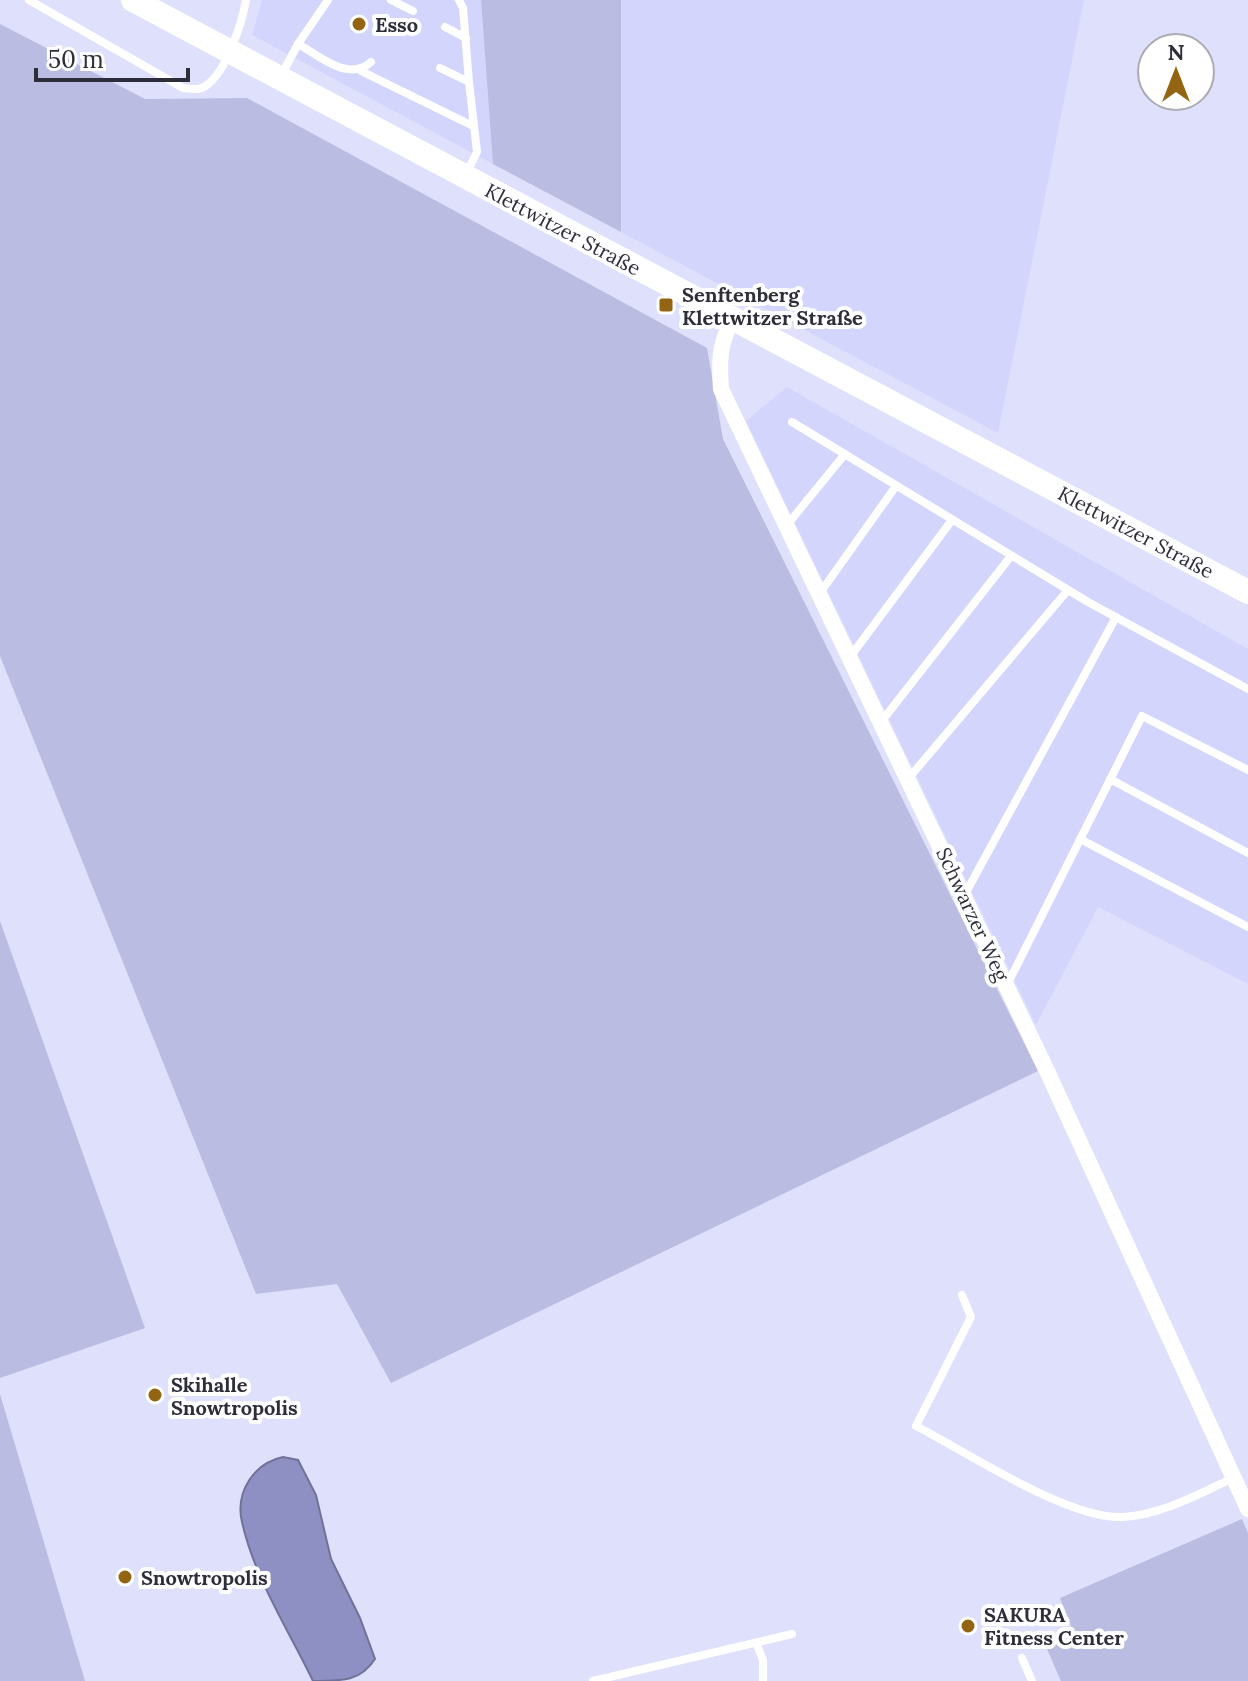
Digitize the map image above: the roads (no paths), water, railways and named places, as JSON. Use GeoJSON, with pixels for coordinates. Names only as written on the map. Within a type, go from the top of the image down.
{"type":"FeatureCollection","features":[{"type":"Feature","properties":{"kind":"main road","name":"Klettwitzer Straße"},"geometry":{"type":"LineString","coordinates":[[133,0],[1248,592]]}},
{"type":"Feature","properties":{"kind":"street","name":"Schwarzer Weg"},"geometry":{"type":"LineString","coordinates":[[733,319],[722,338],[719,359],[721,389],[1007,986],[1248,1509]]}},
{"type":"Feature","properties":{"kind":"lane"},"geometry":{"type":"LineString","coordinates":[[29,0],[183,88],[197,90],[209,85],[229,51],[241,25],[246,0]]}},
{"type":"Feature","properties":{"kind":"lane"},"geometry":{"type":"LineString","coordinates":[[280,78],[298,44],[328,0]]}},
{"type":"Feature","properties":{"kind":"lane"},"geometry":{"type":"LineString","coordinates":[[391,0],[413,11]]}},
{"type":"Feature","properties":{"kind":"lane"},"geometry":{"type":"LineString","coordinates":[[459,0],[463,8],[477,152],[465,177]]}},
{"type":"Feature","properties":{"kind":"lane"},"geometry":{"type":"LineString","coordinates":[[445,27],[466,38]]}},
{"type":"Feature","properties":{"kind":"lane"},"geometry":{"type":"LineString","coordinates":[[298,44],[349,72],[361,71],[473,126]]}},
{"type":"Feature","properties":{"kind":"lane"},"geometry":{"type":"LineString","coordinates":[[361,71],[371,62]]}},
{"type":"Feature","properties":{"kind":"lane"},"geometry":{"type":"LineString","coordinates":[[440,68],[469,82]]}},
{"type":"Feature","properties":{"kind":"lane"},"geometry":{"type":"LineString","coordinates":[[792,422],[1068,590],[1248,689]]}},
{"type":"Feature","properties":{"kind":"lane"},"geometry":{"type":"LineString","coordinates":[[787,526],[845,454]]}},
{"type":"Feature","properties":{"kind":"lane"},"geometry":{"type":"LineString","coordinates":[[820,593],[896,486]]}},
{"type":"Feature","properties":{"kind":"lane"},"geometry":{"type":"LineString","coordinates":[[850,658],[952,520]]}},
{"type":"Feature","properties":{"kind":"lane"},"geometry":{"type":"LineString","coordinates":[[881,722],[1011,556]]}},
{"type":"Feature","properties":{"kind":"lane"},"geometry":{"type":"LineString","coordinates":[[908,779],[1068,590]]}},
{"type":"Feature","properties":{"kind":"lane"},"geometry":{"type":"LineString","coordinates":[[964,896],[1116,617]]}},
{"type":"Feature","properties":{"kind":"lane"},"geometry":{"type":"LineString","coordinates":[[1007,986],[1142,716],[1248,770]]}},
{"type":"Feature","properties":{"kind":"lane"},"geometry":{"type":"LineString","coordinates":[[1110,779],[1248,853]]}},
{"type":"Feature","properties":{"kind":"lane"},"geometry":{"type":"LineString","coordinates":[[1080,839],[1248,927]]}},
{"type":"Feature","properties":{"kind":"lane"},"geometry":{"type":"LineString","coordinates":[[962,1295],[971,1317],[916,1426],[1065,1504],[1095,1515],[1122,1517],[1151,1513],[1234,1478]]}},
{"type":"Feature","properties":{"kind":"lane"},"geometry":{"type":"LineString","coordinates":[[593,1681],[624,1676],[712,1651],[757,1645],[792,1634]]}},
{"type":"Feature","properties":{"kind":"lane"},"geometry":{"type":"LineString","coordinates":[[757,1645],[763,1660],[763,1681]]}},
{"type":"Feature","properties":{"kind":"lane"},"geometry":{"type":"LineString","coordinates":[[1022,1658],[1032,1681]]}},
{"type":"Feature","properties":{"kind":"place","name":"Esso"},"geometry":{"type":"Point","coordinates":[359,24]}},
{"type":"Feature","properties":{"kind":"place","name":"Senftenberg Klettwitzer Straße"},"geometry":{"type":"Point","coordinates":[666,305]}},
{"type":"Feature","properties":{"kind":"place","name":"Skihalle Snowtropolis"},"geometry":{"type":"Point","coordinates":[155,1395]}},
{"type":"Feature","properties":{"kind":"place","name":"Snowtropolis"},"geometry":{"type":"Point","coordinates":[125,1577]}},
{"type":"Feature","properties":{"kind":"place","name":"SAKURA Fitness Center"},"geometry":{"type":"Point","coordinates":[968,1626]}}]}
